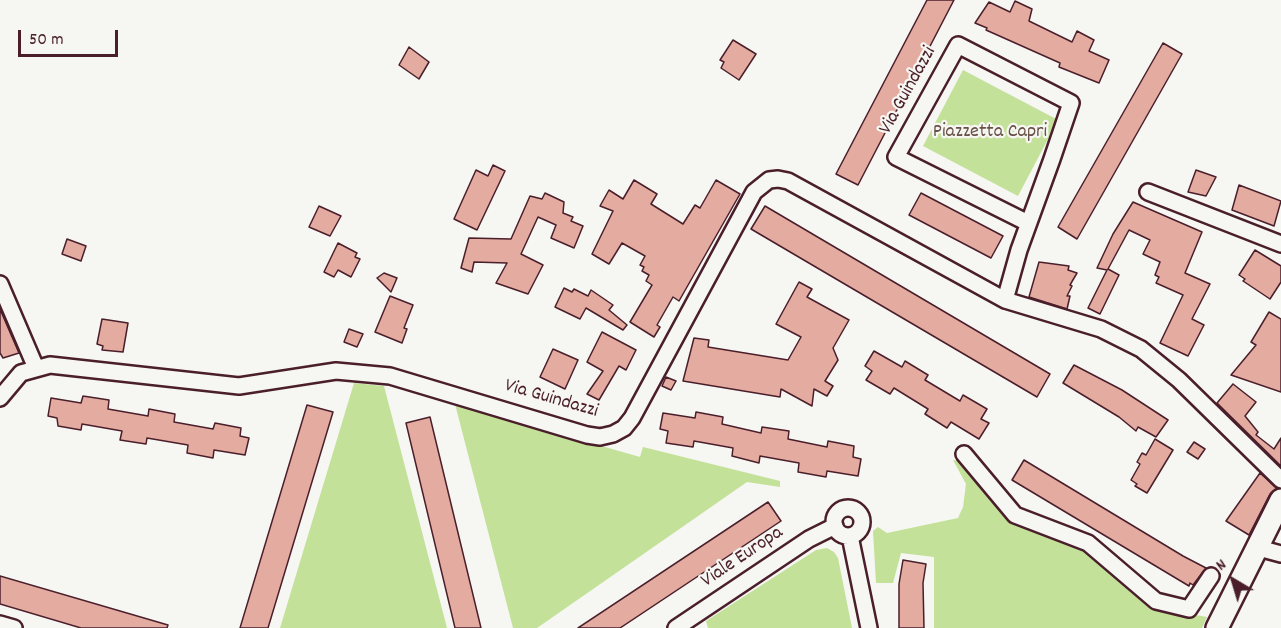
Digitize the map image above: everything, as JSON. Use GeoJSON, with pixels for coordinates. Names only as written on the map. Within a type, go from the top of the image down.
{"type":"FeatureCollection","features":[{"type":"Feature","properties":{"kind":"main road"},"geometry":{"type":"LineString","coordinates":[[1217,628],[1281,500]]}},
{"type":"Feature","properties":{"kind":"street","name":"Via Guindazzi"},"geometry":{"type":"LineString","coordinates":[[1005,300],[1028,223],[1071,103],[958,45],[896,157],[1028,223]]}},
{"type":"Feature","properties":{"kind":"street","name":"Via Guindazzi"},"geometry":{"type":"LineString","coordinates":[[0,398],[21,372],[50,365],[239,386],[336,371],[390,376],[587,435],[600,437],[613,434],[624,428],[632,418],[754,192],[769,180],[778,179],[788,181],[1005,300],[1101,329],[1140,349],[1179,380],[1281,480]]}},
{"type":"Feature","properties":{"kind":"street"},"geometry":{"type":"LineString","coordinates":[[1148,192],[1281,244]]}},
{"type":"Feature","properties":{"kind":"street"},"geometry":{"type":"LineString","coordinates":[[0,284],[36,368]]}},
{"type":"Feature","properties":{"kind":"street"},"geometry":{"type":"LineString","coordinates":[[964,454],[1015,516],[1088,543],[1156,601],[1189,609],[1211,576]]}},
{"type":"Feature","properties":{"kind":"street"},"geometry":{"type":"LineString","coordinates":[[844,509],[855,510],[862,517],[862,527],[850,536],[841,534],[835,526],[836,516],[844,509]]}},
{"type":"Feature","properties":{"kind":"street","name":"Viale Europa"},"geometry":{"type":"LineString","coordinates":[[676,628],[809,539],[835,526]]}},
{"type":"Feature","properties":{"kind":"street"},"geometry":{"type":"LineString","coordinates":[[850,536],[869,628]]}},
{"type":"Feature","properties":{"kind":"street"},"geometry":{"type":"LineString","coordinates":[[1256,547],[1281,554]]}},
{"type":"Feature","properties":{"kind":"street"},"geometry":{"type":"LineString","coordinates":[[0,624],[14,628]]}},
{"type":"Feature","properties":{"kind":"green space","name":"Piazzetta Capri"},"geometry":{"type":"Polygon","coordinates":[[[963,70],[1058,120],[1018,196],[923,146],[963,70]]]}},
{"type":"Feature","properties":{"kind":"green space"},"geometry":{"type":"Polygon","coordinates":[[[354,383],[384,386],[447,628],[280,628],[354,383]]]}},
{"type":"Feature","properties":{"kind":"green space"},"geometry":{"type":"Polygon","coordinates":[[[455,404],[640,457],[643,447],[780,481],[780,487],[747,482],[537,628],[513,628],[455,404]]]}},
{"type":"Feature","properties":{"kind":"green space"},"geometry":{"type":"Polygon","coordinates":[[[953,460],[963,462],[1003,510],[1092,550],[1190,614],[1207,617],[1202,628],[934,628],[934,557],[901,553],[893,583],[876,583],[873,531],[878,527],[887,533],[958,518],[963,507],[966,484],[953,460]]]}},
{"type":"Feature","properties":{"kind":"green space"},"geometry":{"type":"Polygon","coordinates":[[[827,548],[838,558],[852,628],[708,628],[706,621],[816,550],[827,548]]]}},
{"type":"Feature","properties":{"kind":"building"},"geometry":{"type":"Polygon","coordinates":[[[927,0],[954,0],[858,185],[836,174],[927,0]]]}},
{"type":"Feature","properties":{"kind":"building"},"geometry":{"type":"Polygon","coordinates":[[[1015,1],[1032,9],[1029,21],[1072,42],[1077,31],[1094,40],[1089,51],[1109,60],[1099,83],[1059,67],[1060,63],[975,23],[989,2],[1010,12],[1015,1]]]}},
{"type":"Feature","properties":{"kind":"building"},"geometry":{"type":"Polygon","coordinates":[[[733,40],[756,54],[739,80],[721,68],[724,62],[720,60],[733,40]]]}},
{"type":"Feature","properties":{"kind":"building"},"geometry":{"type":"Polygon","coordinates":[[[1163,43],[1182,54],[1077,239],[1058,227],[1163,43]]]}},
{"type":"Feature","properties":{"kind":"building"},"geometry":{"type":"Polygon","coordinates":[[[409,47],[429,62],[419,79],[399,65],[409,47]]]}},
{"type":"Feature","properties":{"kind":"building"},"geometry":{"type":"Polygon","coordinates":[[[493,165],[505,171],[477,230],[454,219],[476,170],[488,176],[493,165]]]}},
{"type":"Feature","properties":{"kind":"building"},"geometry":{"type":"Polygon","coordinates":[[[1196,170],[1216,177],[1206,196],[1188,192],[1196,170]]]}},
{"type":"Feature","properties":{"kind":"building"},"geometry":{"type":"Polygon","coordinates":[[[634,180],[657,194],[651,204],[683,224],[695,205],[700,208],[716,180],[740,194],[679,301],[673,297],[657,325],[660,327],[654,337],[630,322],[652,285],[646,281],[649,275],[642,271],[644,267],[640,265],[645,256],[622,243],[609,264],[592,254],[613,211],[600,206],[609,190],[623,199],[634,180]]]}},
{"type":"Feature","properties":{"kind":"building"},"geometry":{"type":"Polygon","coordinates":[[[1239,185],[1281,201],[1274,226],[1232,210],[1239,185]]]}},
{"type":"Feature","properties":{"kind":"building"},"geometry":{"type":"Polygon","coordinates":[[[545,193],[564,202],[563,213],[573,217],[571,221],[583,226],[574,248],[551,238],[556,225],[538,217],[521,254],[543,265],[528,294],[496,283],[507,263],[474,262],[472,272],[461,268],[469,238],[511,239],[530,196],[542,199],[545,193]]]}},
{"type":"Feature","properties":{"kind":"building"},"geometry":{"type":"Polygon","coordinates":[[[921,193],[1003,236],[991,258],[909,215],[921,193]]]}},
{"type":"Feature","properties":{"kind":"building"},"geometry":{"type":"Polygon","coordinates":[[[1133,202],[1202,232],[1185,273],[1210,284],[1192,319],[1204,325],[1188,356],[1160,343],[1183,295],[1156,283],[1159,277],[1155,275],[1160,262],[1143,254],[1150,240],[1129,230],[1108,269],[1119,275],[1100,314],[1088,308],[1107,270],[1097,268],[1113,234],[1133,202]]]}},
{"type":"Feature","properties":{"kind":"building"},"geometry":{"type":"Polygon","coordinates":[[[319,206],[341,216],[330,236],[309,227],[319,206]]]}},
{"type":"Feature","properties":{"kind":"building"},"geometry":{"type":"Polygon","coordinates":[[[765,206],[1050,374],[1037,397],[751,229],[765,206]]]}},
{"type":"Feature","properties":{"kind":"building"},"geometry":{"type":"Polygon","coordinates":[[[67,239],[86,246],[81,261],[62,254],[67,239]]]}},
{"type":"Feature","properties":{"kind":"building"},"geometry":{"type":"Polygon","coordinates":[[[338,243],[357,253],[355,257],[360,259],[351,277],[338,270],[334,277],[324,272],[338,243]]]}},
{"type":"Feature","properties":{"kind":"building"},"geometry":{"type":"Polygon","coordinates":[[[1255,250],[1281,266],[1281,282],[1270,299],[1243,281],[1245,279],[1239,275],[1255,250]]]}},
{"type":"Feature","properties":{"kind":"building"},"geometry":{"type":"Polygon","coordinates":[[[1039,262],[1069,266],[1068,270],[1077,273],[1070,285],[1072,286],[1067,296],[1070,296],[1067,309],[1029,297],[1039,262]]]}},
{"type":"Feature","properties":{"kind":"building"},"geometry":{"type":"Polygon","coordinates":[[[384,273],[397,278],[391,292],[377,278],[384,273]]]}},
{"type":"Feature","properties":{"kind":"building"},"geometry":{"type":"Polygon","coordinates":[[[799,282],[812,289],[807,297],[849,320],[833,348],[838,360],[825,381],[833,386],[827,396],[814,389],[812,406],[781,389],[780,397],[683,381],[694,338],[709,340],[708,347],[788,360],[801,337],[776,324],[799,282]]]}},
{"type":"Feature","properties":{"kind":"building"},"geometry":{"type":"Polygon","coordinates":[[[564,288],[572,292],[574,289],[588,296],[591,290],[613,305],[609,310],[627,325],[623,330],[586,308],[580,319],[555,307],[564,288]]]}},
{"type":"Feature","properties":{"kind":"building"},"geometry":{"type":"Polygon","coordinates":[[[390,296],[413,305],[404,328],[407,329],[402,343],[375,332],[390,296]]]}},
{"type":"Feature","properties":{"kind":"building"},"geometry":{"type":"Polygon","coordinates":[[[0,309],[19,353],[3,358],[0,353],[0,309]]]}},
{"type":"Feature","properties":{"kind":"building"},"geometry":{"type":"Polygon","coordinates":[[[1269,312],[1281,319],[1281,392],[1231,375],[1256,345],[1251,342],[1269,312]]]}},
{"type":"Feature","properties":{"kind":"building"},"geometry":{"type":"Polygon","coordinates":[[[102,319],[128,323],[123,352],[102,350],[103,346],[97,344],[102,319]]]}},
{"type":"Feature","properties":{"kind":"building"},"geometry":{"type":"Polygon","coordinates":[[[349,329],[363,334],[357,347],[344,342],[349,329]]]}},
{"type":"Feature","properties":{"kind":"building"},"geometry":{"type":"Polygon","coordinates":[[[602,332],[636,350],[626,370],[619,366],[599,400],[587,394],[603,371],[587,362],[602,332]]]}},
{"type":"Feature","properties":{"kind":"building"},"geometry":{"type":"Polygon","coordinates":[[[553,349],[578,360],[565,389],[540,377],[553,349]]]}},
{"type":"Feature","properties":{"kind":"building"},"geometry":{"type":"Polygon","coordinates":[[[874,351],[902,367],[905,361],[928,375],[925,380],[960,401],[963,395],[987,409],[981,419],[989,423],[979,439],[951,422],[947,428],[925,414],[928,409],[894,388],[890,394],[866,380],[872,371],[865,366],[874,351]]]}},
{"type":"Feature","properties":{"kind":"building"},"geometry":{"type":"Polygon","coordinates":[[[1074,365],[1122,390],[1168,420],[1156,437],[1138,427],[1136,431],[1119,417],[1063,383],[1074,365]]]}},
{"type":"Feature","properties":{"kind":"building"},"geometry":{"type":"Polygon","coordinates":[[[666,377],[676,381],[671,390],[662,386],[666,377]]]}},
{"type":"Feature","properties":{"kind":"building"},"geometry":{"type":"Polygon","coordinates":[[[1233,384],[1256,402],[1245,416],[1258,432],[1256,435],[1274,449],[1281,438],[1281,466],[1217,403],[1233,384]]]}},
{"type":"Feature","properties":{"kind":"building"},"geometry":{"type":"Polygon","coordinates":[[[83,396],[109,400],[108,409],[148,416],[149,409],[175,414],[174,422],[213,429],[215,423],[241,428],[240,436],[249,438],[245,455],[214,450],[213,458],[187,453],[188,445],[147,438],[146,444],[120,440],[122,431],[82,424],[81,430],[58,426],[57,418],[48,416],[51,398],[81,403],[83,396]]]}},
{"type":"Feature","properties":{"kind":"building"},"geometry":{"type":"Polygon","coordinates":[[[307,405],[333,412],[268,628],[240,628],[307,405]]]}},
{"type":"Feature","properties":{"kind":"building"},"geometry":{"type":"Polygon","coordinates":[[[696,412],[723,417],[722,424],[761,433],[762,427],[789,431],[788,439],[827,447],[828,441],[854,446],[853,457],[861,459],[858,476],[827,471],[826,477],[798,472],[799,463],[760,456],[759,463],[732,456],[733,448],[694,441],[693,447],[666,443],[668,431],[660,429],[663,413],[695,418],[696,412]]]}},
{"type":"Feature","properties":{"kind":"building"},"geometry":{"type":"Polygon","coordinates":[[[430,417],[481,628],[455,628],[406,423],[430,417]]]}},
{"type":"Feature","properties":{"kind":"building"},"geometry":{"type":"Polygon","coordinates":[[[1155,439],[1173,450],[1147,493],[1135,486],[1137,484],[1131,480],[1140,464],[1137,462],[1142,453],[1146,455],[1155,439]]]}},
{"type":"Feature","properties":{"kind":"building"},"geometry":{"type":"Polygon","coordinates":[[[1194,442],[1205,449],[1198,459],[1187,452],[1194,442]]]}},
{"type":"Feature","properties":{"kind":"building"},"geometry":{"type":"Polygon","coordinates":[[[1024,460],[1206,568],[1193,585],[1190,583],[1189,586],[1012,480],[1024,460]]]}},
{"type":"Feature","properties":{"kind":"building"},"geometry":{"type":"Polygon","coordinates":[[[1260,473],[1277,488],[1270,494],[1249,535],[1226,521],[1260,473]]]}},
{"type":"Feature","properties":{"kind":"building"},"geometry":{"type":"Polygon","coordinates":[[[768,502],[781,521],[620,628],[578,628],[768,502]]]}},
{"type":"Feature","properties":{"kind":"building"},"geometry":{"type":"Polygon","coordinates":[[[903,560],[926,564],[923,583],[924,628],[899,628],[899,584],[903,560]]]}},
{"type":"Feature","properties":{"kind":"building"},"geometry":{"type":"Polygon","coordinates":[[[0,576],[168,625],[167,628],[81,628],[0,604],[0,576]]]}}]}
